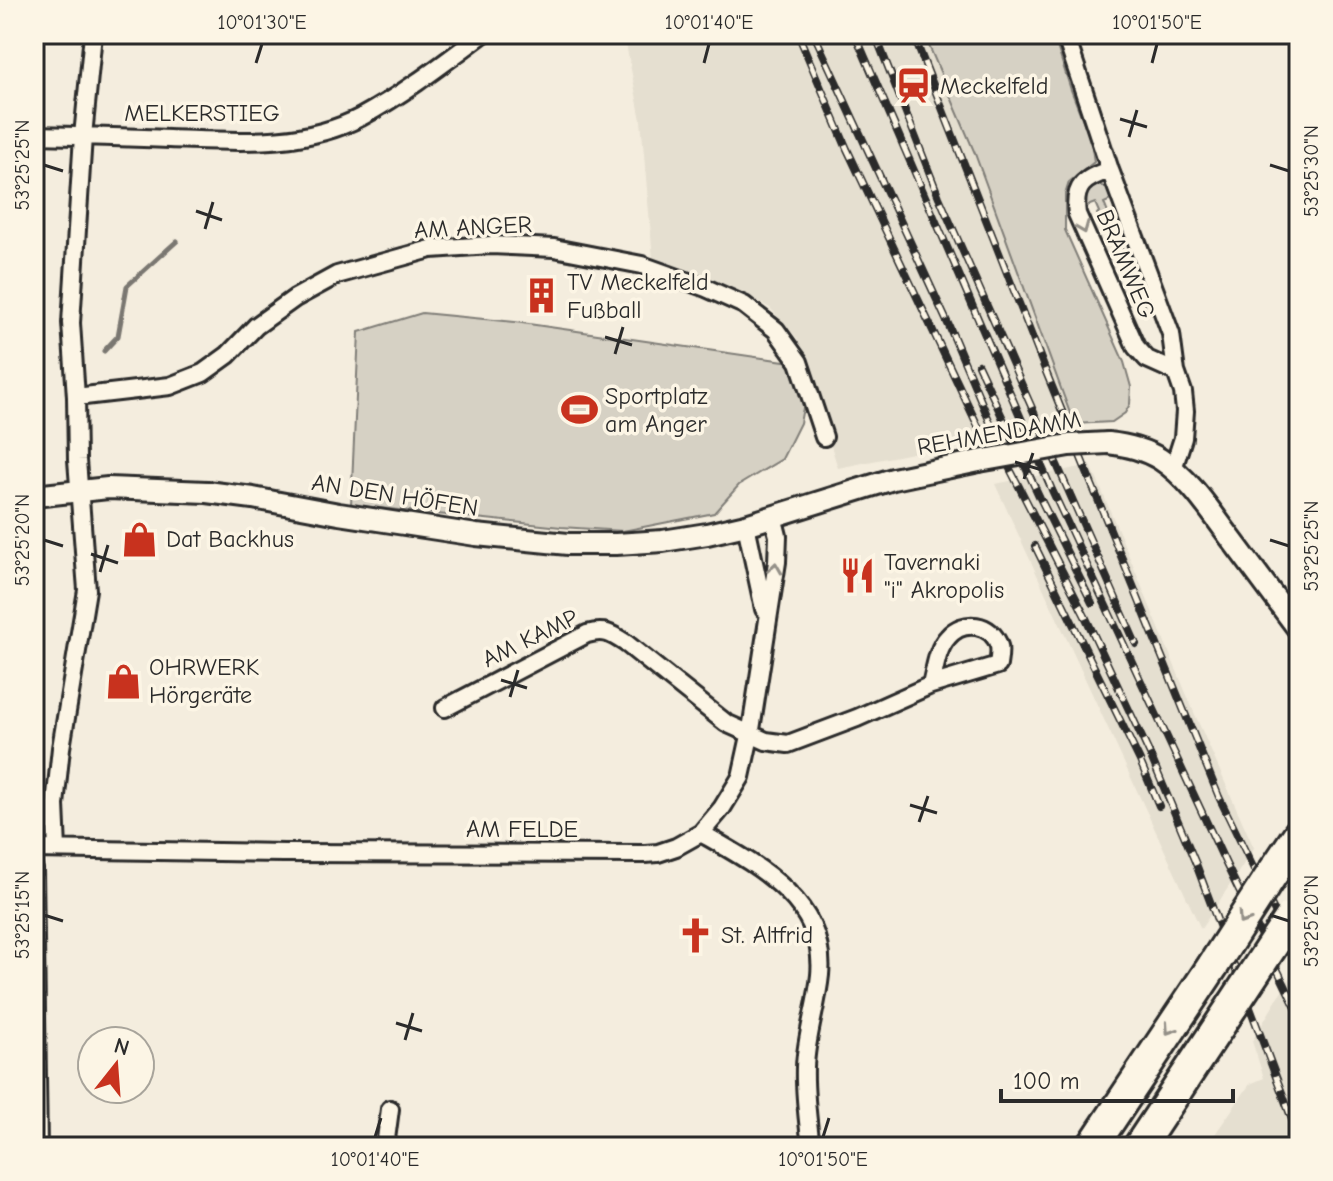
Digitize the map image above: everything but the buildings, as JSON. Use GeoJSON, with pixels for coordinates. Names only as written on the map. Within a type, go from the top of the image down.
{"type":"FeatureCollection","features":[{"type":"Feature","properties":{"kind":"highway"},"geometry":{"type":"LineString","coordinates":[[1092,1147],[1299,834]]}},
{"type":"Feature","properties":{"kind":"highway"},"geometry":{"type":"LineString","coordinates":[[1139,1147],[1295,911]]}},
{"type":"Feature","properties":{"kind":"street"},"geometry":{"type":"LineString","coordinates":[[57,849],[55,805],[61,748],[87,590],[78,491],[71,323],[93,34]]}},
{"type":"Feature","properties":{"kind":"street","name":"MELKERSTIEG"},"geometry":{"type":"LineString","coordinates":[[34,135],[246,142],[285,139],[322,131],[360,118],[427,76],[483,34]]}},
{"type":"Feature","properties":{"kind":"street","name":"BRAMWEG"},"geometry":{"type":"LineString","coordinates":[[1065,34],[1110,170],[1171,334],[1176,372],[1183,392],[1185,423],[1173,469]]}},
{"type":"Feature","properties":{"kind":"street","name":"BRAMWEG"},"geometry":{"type":"LineString","coordinates":[[1110,170],[1081,184],[1076,199],[1077,214],[1136,347],[1147,359],[1176,372]]}},
{"type":"Feature","properties":{"kind":"street","name":"AM ANGER"},"geometry":{"type":"LineString","coordinates":[[76,397],[170,386],[203,373],[228,355],[256,326],[295,298],[337,275],[368,265],[431,249],[491,245],[554,248],[642,265],[744,305],[776,330],[799,362],[824,437]]}},
{"type":"Feature","properties":{"kind":"street","name":"REHMENDAMM"},"geometry":{"type":"LineString","coordinates":[[746,525],[893,479],[1069,445],[1125,445],[1159,458],[1201,498],[1299,630]]}},
{"type":"Feature","properties":{"kind":"street","name":"AN DEN HÖFEN"},"geometry":{"type":"LineString","coordinates":[[34,496],[108,488],[222,494],[476,535],[568,544],[663,541],[746,525]]}},
{"type":"Feature","properties":{"kind":"street"},"geometry":{"type":"LineString","coordinates":[[773,516],[778,536],[777,562],[750,736],[788,744],[931,685],[998,665],[1000,648],[992,633],[976,625],[962,626],[947,637],[931,685]]}},
{"type":"Feature","properties":{"kind":"street"},"geometry":{"type":"LineString","coordinates":[[746,525],[767,620]]}},
{"type":"Feature","properties":{"kind":"street","name":"AM KAMP"},"geometry":{"type":"LineString","coordinates":[[445,708],[587,634],[599,631],[627,644],[726,723],[750,736]]}},
{"type":"Feature","properties":{"kind":"street","name":"AM FELDE"},"geometry":{"type":"LineString","coordinates":[[34,849],[658,853],[701,833],[722,808],[741,777],[750,736]]}},
{"type":"Feature","properties":{"kind":"street"},"geometry":{"type":"LineString","coordinates":[[701,833],[771,876],[790,894],[814,931],[821,955],[805,1065],[811,1147]]}},
{"type":"Feature","properties":{"kind":"street"},"geometry":{"type":"LineString","coordinates":[[34,870],[38,1147]]}},
{"type":"Feature","properties":{"kind":"street"},"geometry":{"type":"LineString","coordinates":[[385,1147],[390,1109]]}},
{"type":"Feature","properties":{"kind":"shaded area"},"geometry":{"type":"Polygon","coordinates":[[[624,34],[924,34],[974,151],[1074,424],[838,468],[797,338],[770,308],[733,288],[653,259],[641,120],[624,34]]]}},
{"type":"Feature","properties":{"kind":"shaded area"},"geometry":{"type":"Polygon","coordinates":[[[924,34],[1053,34],[1091,141],[1094,162],[1069,182],[1065,195],[1065,230],[1124,362],[1131,387],[1130,404],[1125,413],[1112,422],[1074,424],[974,151],[924,34]]]}},
{"type":"Feature","properties":{"kind":"shaded area"},"geometry":{"type":"Polygon","coordinates":[[[1095,185],[1106,187],[1113,199],[1104,203],[1147,312],[1142,314],[1097,214],[1095,203],[1085,207],[1086,194],[1095,185]]]}},
{"type":"Feature","properties":{"kind":"shaded area","name":"Sportplatz am Anger"},"geometry":{"type":"Polygon","coordinates":[[[422,313],[515,322],[791,362],[805,398],[800,423],[782,459],[739,485],[714,513],[623,531],[351,505],[359,332],[422,313]]]}},
{"type":"Feature","properties":{"kind":"shaded area"},"geometry":{"type":"Polygon","coordinates":[[[1091,465],[1254,848],[1201,929],[995,484],[1091,465]]]}},
{"type":"Feature","properties":{"kind":"shaded area"},"geometry":{"type":"Polygon","coordinates":[[[1299,963],[1299,1147],[1206,1147],[1250,1084],[1264,1078],[1252,1041],[1299,963]]]}},
{"type":"Feature","properties":{"kind":"waterway"},"geometry":{"type":"LineString","coordinates":[[104,351],[118,336],[127,286],[177,241]]}},
{"type":"Feature","properties":{"kind":"railway"},"geometry":{"type":"LineString","coordinates":[[798,34],[847,149],[994,460]]}},
{"type":"Feature","properties":{"kind":"railway"},"geometry":{"type":"LineString","coordinates":[[814,34],[949,326],[1010,469],[1085,616],[1152,759],[1196,864],[1299,1138]]}},
{"type":"Feature","properties":{"kind":"railway"},"geometry":{"type":"LineString","coordinates":[[855,34],[1052,490],[1299,1014]]}},
{"type":"Feature","properties":{"kind":"railway"},"geometry":{"type":"LineString","coordinates":[[875,34],[939,197],[1136,644]]}},
{"type":"Feature","properties":{"kind":"railway"},"geometry":{"type":"LineString","coordinates":[[913,34],[1219,797],[1299,962]]}},
{"type":"Feature","properties":{"kind":"railway"},"geometry":{"type":"LineString","coordinates":[[978,365],[1092,603]]}},
{"type":"Feature","properties":{"kind":"railway"},"geometry":{"type":"LineString","coordinates":[[1035,546],[1159,806]]}},
{"type":"Feature","properties":{"kind":"place","name":"Meckelfeld"},"geometry":{"type":"Point","coordinates":[914,86]}},
{"type":"Feature","properties":{"kind":"place","name":"TV Meckelfeld Fußball"},"geometry":{"type":"Point","coordinates":[541,296]}},
{"type":"Feature","properties":{"kind":"place","name":"Sportplatz am Anger"},"geometry":{"type":"Point","coordinates":[579,410]}},
{"type":"Feature","properties":{"kind":"place","name":"Dat Backhus"},"geometry":{"type":"Point","coordinates":[140,539]}},
{"type":"Feature","properties":{"kind":"place","name":"Tavernaki \"i\" Akropolis"},"geometry":{"type":"Point","coordinates":[858,576]}},
{"type":"Feature","properties":{"kind":"place","name":"OHRWERK Hörgeräte"},"geometry":{"type":"Point","coordinates":[123,681]}},
{"type":"Feature","properties":{"kind":"place","name":"St. Altfrid"},"geometry":{"type":"Point","coordinates":[695,935]}}]}
